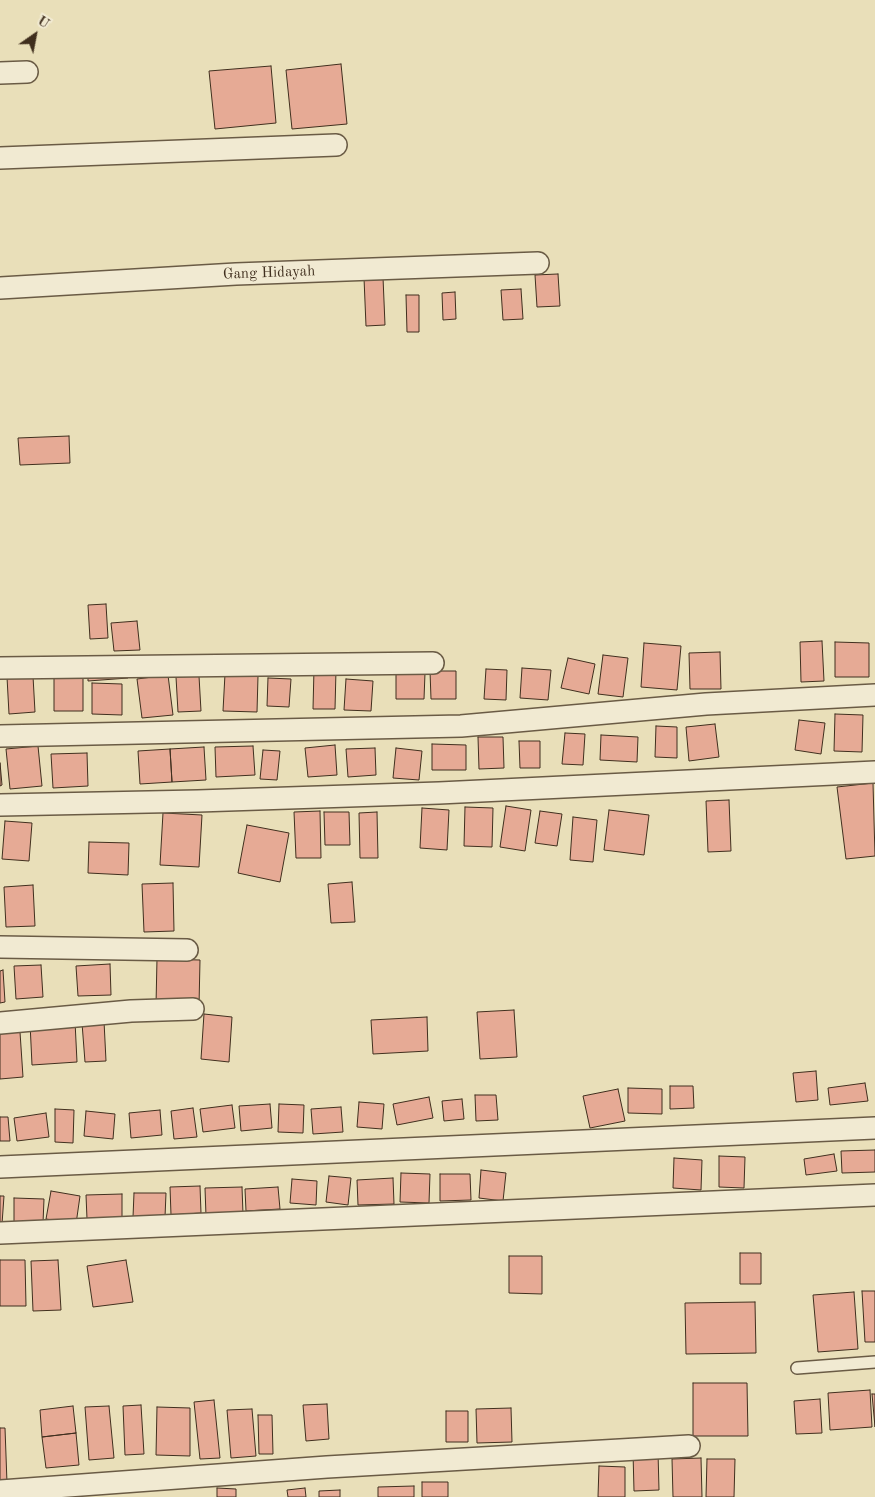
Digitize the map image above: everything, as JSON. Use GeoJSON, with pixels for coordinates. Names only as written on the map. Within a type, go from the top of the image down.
{"type":"FeatureCollection","features":[{"type":"Feature","properties":{"kind":"street"},"geometry":{"type":"LineString","coordinates":[[0,73],[27,72]]}},
{"type":"Feature","properties":{"kind":"street"},"geometry":{"type":"LineString","coordinates":[[0,158],[336,145]]}},
{"type":"Feature","properties":{"kind":"street","name":"Gang Hidayah"},"geometry":{"type":"LineString","coordinates":[[0,288],[236,274],[538,264]]}},
{"type":"Feature","properties":{"kind":"street"},"geometry":{"type":"LineString","coordinates":[[0,668],[433,663]]}},
{"type":"Feature","properties":{"kind":"street"},"geometry":{"type":"LineString","coordinates":[[0,736],[461,726],[706,704],[875,695]]}},
{"type":"Feature","properties":{"kind":"street"},"geometry":{"type":"LineString","coordinates":[[0,804],[198,801],[420,793],[875,772]]}},
{"type":"Feature","properties":{"kind":"street"},"geometry":{"type":"LineString","coordinates":[[0,947],[187,950]]}},
{"type":"Feature","properties":{"kind":"street"},"geometry":{"type":"LineString","coordinates":[[0,1023],[122,1012],[193,1009]]}},
{"type":"Feature","properties":{"kind":"street"},"geometry":{"type":"LineString","coordinates":[[0,1167],[875,1128]]}},
{"type":"Feature","properties":{"kind":"street"},"geometry":{"type":"LineString","coordinates":[[0,1232],[875,1195]]}},
{"type":"Feature","properties":{"kind":"street"},"geometry":{"type":"LineString","coordinates":[[0,1491],[317,1468],[689,1446]]}},
{"type":"Feature","properties":{"kind":"lane"},"geometry":{"type":"LineString","coordinates":[[798,1368],[875,1362]]}},
{"type":"Feature","properties":{"kind":"building"},"geometry":{"type":"Polygon","coordinates":[[[341,64],[347,124],[292,129],[286,70],[341,64]]]}},
{"type":"Feature","properties":{"kind":"building"},"geometry":{"type":"Polygon","coordinates":[[[271,66],[276,123],[215,129],[209,71],[271,66]]]}},
{"type":"Feature","properties":{"kind":"building"},"geometry":{"type":"Polygon","coordinates":[[[558,274],[560,306],[537,307],[535,275],[558,274]]]}},
{"type":"Feature","properties":{"kind":"building"},"geometry":{"type":"Polygon","coordinates":[[[383,277],[385,325],[366,326],[364,278],[383,277]]]}},
{"type":"Feature","properties":{"kind":"building"},"geometry":{"type":"Polygon","coordinates":[[[521,289],[523,319],[503,320],[501,290],[521,289]]]}},
{"type":"Feature","properties":{"kind":"building"},"geometry":{"type":"Polygon","coordinates":[[[455,292],[456,319],[443,320],[442,293],[455,292]]]}},
{"type":"Feature","properties":{"kind":"building"},"geometry":{"type":"Polygon","coordinates":[[[406,295],[419,295],[419,332],[407,332],[406,295]]]}},
{"type":"Feature","properties":{"kind":"building"},"geometry":{"type":"Polygon","coordinates":[[[69,436],[70,463],[20,465],[18,438],[69,436]]]}},
{"type":"Feature","properties":{"kind":"building"},"geometry":{"type":"Polygon","coordinates":[[[106,604],[108,638],[90,639],[88,605],[106,604]]]}},
{"type":"Feature","properties":{"kind":"building"},"geometry":{"type":"Polygon","coordinates":[[[137,621],[140,650],[114,651],[111,623],[137,621]]]}},
{"type":"Feature","properties":{"kind":"building"},"geometry":{"type":"Polygon","coordinates":[[[822,641],[824,681],[801,682],[800,642],[822,641]]]}},
{"type":"Feature","properties":{"kind":"building"},"geometry":{"type":"Polygon","coordinates":[[[835,642],[869,643],[869,677],[835,677],[835,642]]]}},
{"type":"Feature","properties":{"kind":"building"},"geometry":{"type":"Polygon","coordinates":[[[644,643],[681,646],[677,690],[641,687],[644,643]]]}},
{"type":"Feature","properties":{"kind":"building"},"geometry":{"type":"Polygon","coordinates":[[[720,652],[721,689],[690,689],[689,653],[720,652]]]}},
{"type":"Feature","properties":{"kind":"building"},"geometry":{"type":"Polygon","coordinates":[[[603,655],[628,658],[623,697],[598,694],[603,655]]]}},
{"type":"Feature","properties":{"kind":"building"},"geometry":{"type":"Polygon","coordinates":[[[568,658],[595,664],[589,694],[561,688],[568,658]]]}},
{"type":"Feature","properties":{"kind":"building"},"geometry":{"type":"Polygon","coordinates":[[[128,668],[128,678],[88,681],[88,671],[128,668]]]}},
{"type":"Feature","properties":{"kind":"building"},"geometry":{"type":"Polygon","coordinates":[[[522,668],[551,670],[548,700],[520,698],[522,668]]]}},
{"type":"Feature","properties":{"kind":"building"},"geometry":{"type":"Polygon","coordinates":[[[314,669],[336,670],[335,709],[313,709],[314,669]]]}},
{"type":"Feature","properties":{"kind":"building"},"geometry":{"type":"Polygon","coordinates":[[[486,669],[507,670],[506,700],[484,699],[486,669]]]}},
{"type":"Feature","properties":{"kind":"building"},"geometry":{"type":"Polygon","coordinates":[[[430,671],[456,671],[456,699],[431,699],[430,671]]]}},
{"type":"Feature","properties":{"kind":"building"},"geometry":{"type":"Polygon","coordinates":[[[396,673],[425,673],[424,699],[396,699],[396,673]]]}},
{"type":"Feature","properties":{"kind":"building"},"geometry":{"type":"Polygon","coordinates":[[[225,674],[258,676],[257,712],[223,711],[225,674]]]}},
{"type":"Feature","properties":{"kind":"building"},"geometry":{"type":"Polygon","coordinates":[[[168,675],[173,715],[142,718],[137,679],[168,675]]]}},
{"type":"Feature","properties":{"kind":"building"},"geometry":{"type":"Polygon","coordinates":[[[33,676],[35,712],[9,714],[7,677],[33,676]]]}},
{"type":"Feature","properties":{"kind":"building"},"geometry":{"type":"Polygon","coordinates":[[[199,676],[201,711],[178,712],[176,677],[199,676]]]}},
{"type":"Feature","properties":{"kind":"building"},"geometry":{"type":"Polygon","coordinates":[[[54,678],[83,678],[83,711],[54,711],[54,678]]]}},
{"type":"Feature","properties":{"kind":"building"},"geometry":{"type":"Polygon","coordinates":[[[268,678],[291,679],[289,707],[267,706],[268,678]]]}},
{"type":"Feature","properties":{"kind":"building"},"geometry":{"type":"Polygon","coordinates":[[[346,679],[373,681],[371,711],[344,710],[346,679]]]}},
{"type":"Feature","properties":{"kind":"building"},"geometry":{"type":"Polygon","coordinates":[[[92,683],[122,684],[122,715],[92,714],[92,683]]]}},
{"type":"Feature","properties":{"kind":"building"},"geometry":{"type":"Polygon","coordinates":[[[835,714],[863,715],[862,752],[834,751],[835,714]]]}},
{"type":"Feature","properties":{"kind":"building"},"geometry":{"type":"Polygon","coordinates":[[[799,720],[825,723],[821,754],[795,750],[799,720]]]}},
{"type":"Feature","properties":{"kind":"building"},"geometry":{"type":"Polygon","coordinates":[[[715,724],[719,757],[689,761],[686,727],[715,724]]]}},
{"type":"Feature","properties":{"kind":"building"},"geometry":{"type":"Polygon","coordinates":[[[656,726],[677,727],[677,758],[655,757],[656,726]]]}},
{"type":"Feature","properties":{"kind":"building"},"geometry":{"type":"Polygon","coordinates":[[[565,733],[585,734],[583,765],[562,764],[565,733]]]}},
{"type":"Feature","properties":{"kind":"building"},"geometry":{"type":"Polygon","coordinates":[[[601,735],[638,737],[637,762],[600,760],[601,735]]]}},
{"type":"Feature","properties":{"kind":"building"},"geometry":{"type":"Polygon","coordinates":[[[478,737],[503,737],[504,768],[479,769],[478,737]]]}},
{"type":"Feature","properties":{"kind":"building"},"geometry":{"type":"Polygon","coordinates":[[[519,741],[540,741],[540,768],[520,768],[519,741]]]}},
{"type":"Feature","properties":{"kind":"building"},"geometry":{"type":"Polygon","coordinates":[[[432,744],[466,745],[466,770],[432,770],[432,744]]]}},
{"type":"Feature","properties":{"kind":"building"},"geometry":{"type":"Polygon","coordinates":[[[335,745],[337,775],[308,777],[305,748],[335,745]]]}},
{"type":"Feature","properties":{"kind":"building"},"geometry":{"type":"Polygon","coordinates":[[[38,746],[42,786],[10,789],[6,749],[38,746]]]}},
{"type":"Feature","properties":{"kind":"building"},"geometry":{"type":"Polygon","coordinates":[[[253,746],[255,775],[216,777],[215,747],[253,746]]]}},
{"type":"Feature","properties":{"kind":"building"},"geometry":{"type":"Polygon","coordinates":[[[204,747],[206,780],[172,782],[170,749],[204,747]]]}},
{"type":"Feature","properties":{"kind":"building"},"geometry":{"type":"Polygon","coordinates":[[[375,748],[376,775],[348,777],[346,749],[375,748]]]}},
{"type":"Feature","properties":{"kind":"building"},"geometry":{"type":"Polygon","coordinates":[[[396,748],[422,751],[419,780],[393,778],[396,748]]]}},
{"type":"Feature","properties":{"kind":"building"},"geometry":{"type":"Polygon","coordinates":[[[170,749],[172,782],[140,784],[138,751],[170,749]]]}},
{"type":"Feature","properties":{"kind":"building"},"geometry":{"type":"Polygon","coordinates":[[[263,750],[280,751],[277,780],[260,779],[263,750]]]}},
{"type":"Feature","properties":{"kind":"building"},"geometry":{"type":"Polygon","coordinates":[[[87,753],[88,786],[53,788],[51,754],[87,753]]]}},
{"type":"Feature","properties":{"kind":"building"},"geometry":{"type":"Polygon","coordinates":[[[0,763],[2,785],[0,786],[0,763]]]}},
{"type":"Feature","properties":{"kind":"building"},"geometry":{"type":"Polygon","coordinates":[[[873,783],[875,856],[846,859],[837,787],[873,783]]]}},
{"type":"Feature","properties":{"kind":"building"},"geometry":{"type":"Polygon","coordinates":[[[729,800],[731,851],[708,852],[706,801],[729,800]]]}},
{"type":"Feature","properties":{"kind":"building"},"geometry":{"type":"Polygon","coordinates":[[[506,806],[531,810],[525,851],[500,847],[506,806]]]}},
{"type":"Feature","properties":{"kind":"building"},"geometry":{"type":"Polygon","coordinates":[[[465,807],[493,808],[492,847],[464,846],[465,807]]]}},
{"type":"Feature","properties":{"kind":"building"},"geometry":{"type":"Polygon","coordinates":[[[422,808],[449,810],[447,850],[420,848],[422,808]]]}},
{"type":"Feature","properties":{"kind":"building"},"geometry":{"type":"Polygon","coordinates":[[[609,810],[649,815],[644,855],[604,850],[609,810]]]}},
{"type":"Feature","properties":{"kind":"building"},"geometry":{"type":"Polygon","coordinates":[[[320,811],[321,858],[296,858],[294,812],[320,811]]]}},
{"type":"Feature","properties":{"kind":"building"},"geometry":{"type":"Polygon","coordinates":[[[540,811],[562,814],[557,846],[535,843],[540,811]]]}},
{"type":"Feature","properties":{"kind":"building"},"geometry":{"type":"Polygon","coordinates":[[[324,812],[349,812],[350,845],[325,845],[324,812]]]}},
{"type":"Feature","properties":{"kind":"building"},"geometry":{"type":"Polygon","coordinates":[[[377,812],[378,858],[360,858],[359,813],[377,812]]]}},
{"type":"Feature","properties":{"kind":"building"},"geometry":{"type":"Polygon","coordinates":[[[163,813],[202,815],[199,867],[160,865],[163,813]]]}},
{"type":"Feature","properties":{"kind":"building"},"geometry":{"type":"Polygon","coordinates":[[[573,817],[597,820],[593,862],[570,860],[573,817]]]}},
{"type":"Feature","properties":{"kind":"building"},"geometry":{"type":"Polygon","coordinates":[[[5,821],[32,823],[29,861],[2,859],[5,821]]]}},
{"type":"Feature","properties":{"kind":"building"},"geometry":{"type":"Polygon","coordinates":[[[247,825],[289,833],[280,882],[238,873],[247,825]]]}},
{"type":"Feature","properties":{"kind":"building"},"geometry":{"type":"Polygon","coordinates":[[[89,842],[129,843],[128,875],[88,873],[89,842]]]}},
{"type":"Feature","properties":{"kind":"building"},"geometry":{"type":"Polygon","coordinates":[[[352,882],[355,922],[331,923],[328,884],[352,882]]]}},
{"type":"Feature","properties":{"kind":"building"},"geometry":{"type":"Polygon","coordinates":[[[173,883],[174,931],[144,932],[142,884],[173,883]]]}},
{"type":"Feature","properties":{"kind":"building"},"geometry":{"type":"Polygon","coordinates":[[[33,885],[35,926],[6,927],[4,887],[33,885]]]}},
{"type":"Feature","properties":{"kind":"building"},"geometry":{"type":"Polygon","coordinates":[[[157,959],[200,960],[199,1006],[156,1005],[157,959]]]}},
{"type":"Feature","properties":{"kind":"building"},"geometry":{"type":"Polygon","coordinates":[[[110,964],[111,995],[78,996],[76,966],[110,964]]]}},
{"type":"Feature","properties":{"kind":"building"},"geometry":{"type":"Polygon","coordinates":[[[41,965],[43,997],[16,999],[14,966],[41,965]]]}},
{"type":"Feature","properties":{"kind":"building"},"geometry":{"type":"Polygon","coordinates":[[[3,970],[5,1002],[0,1003],[0,971],[3,970]]]}},
{"type":"Feature","properties":{"kind":"building"},"geometry":{"type":"Polygon","coordinates":[[[514,1010],[517,1057],[480,1059],[477,1012],[514,1010]]]}},
{"type":"Feature","properties":{"kind":"building"},"geometry":{"type":"Polygon","coordinates":[[[204,1014],[232,1017],[229,1062],[201,1059],[204,1014]]]}},
{"type":"Feature","properties":{"kind":"building"},"geometry":{"type":"Polygon","coordinates":[[[427,1017],[428,1051],[373,1054],[371,1020],[427,1017]]]}},
{"type":"Feature","properties":{"kind":"building"},"geometry":{"type":"Polygon","coordinates":[[[75,1021],[77,1062],[32,1065],[30,1023],[75,1021]]]}},
{"type":"Feature","properties":{"kind":"building"},"geometry":{"type":"Polygon","coordinates":[[[104,1021],[106,1061],[85,1062],[82,1023],[104,1021]]]}},
{"type":"Feature","properties":{"kind":"building"},"geometry":{"type":"Polygon","coordinates":[[[20,1032],[23,1077],[0,1079],[0,1033],[20,1032]]]}},
{"type":"Feature","properties":{"kind":"building"},"geometry":{"type":"Polygon","coordinates":[[[816,1071],[818,1100],[796,1102],[793,1073],[816,1071]]]}},
{"type":"Feature","properties":{"kind":"building"},"geometry":{"type":"Polygon","coordinates":[[[865,1083],[868,1101],[830,1105],[828,1088],[865,1083]]]}},
{"type":"Feature","properties":{"kind":"building"},"geometry":{"type":"Polygon","coordinates":[[[670,1086],[693,1086],[694,1108],[670,1109],[670,1086]]]}},
{"type":"Feature","properties":{"kind":"building"},"geometry":{"type":"Polygon","coordinates":[[[628,1088],[662,1089],[662,1114],[628,1113],[628,1088]]]}},
{"type":"Feature","properties":{"kind":"building"},"geometry":{"type":"Polygon","coordinates":[[[618,1089],[625,1121],[590,1128],[583,1096],[618,1089]]]}},
{"type":"Feature","properties":{"kind":"building"},"geometry":{"type":"Polygon","coordinates":[[[475,1095],[496,1095],[498,1120],[476,1121],[475,1095]]]}},
{"type":"Feature","properties":{"kind":"building"},"geometry":{"type":"Polygon","coordinates":[[[429,1097],[433,1118],[397,1125],[393,1104],[429,1097]]]}},
{"type":"Feature","properties":{"kind":"building"},"geometry":{"type":"Polygon","coordinates":[[[462,1099],[464,1119],[444,1121],[442,1101],[462,1099]]]}},
{"type":"Feature","properties":{"kind":"building"},"geometry":{"type":"Polygon","coordinates":[[[359,1102],[384,1104],[382,1129],[357,1127],[359,1102]]]}},
{"type":"Feature","properties":{"kind":"building"},"geometry":{"type":"Polygon","coordinates":[[[270,1104],[272,1128],[241,1131],[239,1106],[270,1104]]]}},
{"type":"Feature","properties":{"kind":"building"},"geometry":{"type":"Polygon","coordinates":[[[279,1104],[304,1105],[303,1133],[278,1132],[279,1104]]]}},
{"type":"Feature","properties":{"kind":"building"},"geometry":{"type":"Polygon","coordinates":[[[232,1105],[235,1128],[203,1132],[200,1109],[232,1105]]]}},
{"type":"Feature","properties":{"kind":"building"},"geometry":{"type":"Polygon","coordinates":[[[341,1107],[343,1132],[313,1134],[311,1109],[341,1107]]]}},
{"type":"Feature","properties":{"kind":"building"},"geometry":{"type":"Polygon","coordinates":[[[193,1108],[197,1137],[174,1139],[171,1111],[193,1108]]]}},
{"type":"Feature","properties":{"kind":"building"},"geometry":{"type":"Polygon","coordinates":[[[55,1109],[74,1110],[73,1143],[55,1142],[55,1109]]]}},
{"type":"Feature","properties":{"kind":"building"},"geometry":{"type":"Polygon","coordinates":[[[160,1110],[162,1135],[131,1138],[129,1113],[160,1110]]]}},
{"type":"Feature","properties":{"kind":"building"},"geometry":{"type":"Polygon","coordinates":[[[86,1111],[115,1114],[113,1139],[84,1136],[86,1111]]]}},
{"type":"Feature","properties":{"kind":"building"},"geometry":{"type":"Polygon","coordinates":[[[46,1113],[49,1137],[17,1141],[14,1118],[46,1113]]]}},
{"type":"Feature","properties":{"kind":"building"},"geometry":{"type":"Polygon","coordinates":[[[0,1117],[8,1117],[10,1141],[0,1141],[0,1117]]]}},
{"type":"Feature","properties":{"kind":"building"},"geometry":{"type":"Polygon","coordinates":[[[875,1150],[875,1172],[842,1173],[841,1151],[875,1150]]]}},
{"type":"Feature","properties":{"kind":"building"},"geometry":{"type":"Polygon","coordinates":[[[834,1154],[837,1171],[806,1175],[804,1159],[834,1154]]]}},
{"type":"Feature","properties":{"kind":"building"},"geometry":{"type":"Polygon","coordinates":[[[719,1156],[745,1157],[744,1188],[719,1187],[719,1156]]]}},
{"type":"Feature","properties":{"kind":"building"},"geometry":{"type":"Polygon","coordinates":[[[674,1158],[702,1160],[701,1190],[673,1188],[674,1158]]]}},
{"type":"Feature","properties":{"kind":"building"},"geometry":{"type":"Polygon","coordinates":[[[481,1170],[506,1173],[503,1201],[479,1198],[481,1170]]]}},
{"type":"Feature","properties":{"kind":"building"},"geometry":{"type":"Polygon","coordinates":[[[401,1173],[430,1174],[429,1203],[400,1202],[401,1173]]]}},
{"type":"Feature","properties":{"kind":"building"},"geometry":{"type":"Polygon","coordinates":[[[440,1174],[470,1174],[471,1200],[440,1201],[440,1174]]]}},
{"type":"Feature","properties":{"kind":"building"},"geometry":{"type":"Polygon","coordinates":[[[329,1176],[351,1178],[348,1205],[326,1202],[329,1176]]]}},
{"type":"Feature","properties":{"kind":"building"},"geometry":{"type":"Polygon","coordinates":[[[393,1178],[394,1204],[358,1205],[357,1180],[393,1178]]]}},
{"type":"Feature","properties":{"kind":"building"},"geometry":{"type":"Polygon","coordinates":[[[292,1179],[317,1181],[316,1205],[290,1203],[292,1179]]]}},
{"type":"Feature","properties":{"kind":"building"},"geometry":{"type":"Polygon","coordinates":[[[200,1186],[201,1213],[171,1215],[170,1187],[200,1186]]]}},
{"type":"Feature","properties":{"kind":"building"},"geometry":{"type":"Polygon","coordinates":[[[242,1187],[243,1214],[206,1216],[205,1188],[242,1187]]]}},
{"type":"Feature","properties":{"kind":"building"},"geometry":{"type":"Polygon","coordinates":[[[278,1187],[280,1209],[246,1211],[245,1189],[278,1187]]]}},
{"type":"Feature","properties":{"kind":"building"},"geometry":{"type":"Polygon","coordinates":[[[51,1191],[80,1196],[76,1224],[46,1219],[51,1191]]]}},
{"type":"Feature","properties":{"kind":"building"},"geometry":{"type":"Polygon","coordinates":[[[134,1193],[166,1193],[165,1217],[133,1217],[134,1193]]]}},
{"type":"Feature","properties":{"kind":"building"},"geometry":{"type":"Polygon","coordinates":[[[122,1194],[122,1219],[87,1219],[86,1195],[122,1194]]]}},
{"type":"Feature","properties":{"kind":"building"},"geometry":{"type":"Polygon","coordinates":[[[0,1196],[4,1196],[2,1224],[0,1224],[0,1196]]]}},
{"type":"Feature","properties":{"kind":"building"},"geometry":{"type":"Polygon","coordinates":[[[14,1198],[44,1199],[43,1223],[14,1222],[14,1198]]]}},
{"type":"Feature","properties":{"kind":"building"},"geometry":{"type":"Polygon","coordinates":[[[740,1253],[761,1253],[761,1284],[740,1284],[740,1253]]]}},
{"type":"Feature","properties":{"kind":"building"},"geometry":{"type":"Polygon","coordinates":[[[509,1256],[542,1256],[542,1294],[509,1293],[509,1256]]]}},
{"type":"Feature","properties":{"kind":"building"},"geometry":{"type":"Polygon","coordinates":[[[0,1260],[25,1260],[26,1306],[0,1306],[0,1260]]]}},
{"type":"Feature","properties":{"kind":"building"},"geometry":{"type":"Polygon","coordinates":[[[58,1260],[61,1310],[33,1311],[31,1261],[58,1260]]]}},
{"type":"Feature","properties":{"kind":"building"},"geometry":{"type":"Polygon","coordinates":[[[126,1260],[133,1302],[93,1307],[87,1266],[126,1260]]]}},
{"type":"Feature","properties":{"kind":"building"},"geometry":{"type":"Polygon","coordinates":[[[862,1291],[875,1291],[875,1342],[865,1342],[862,1291]]]}},
{"type":"Feature","properties":{"kind":"building"},"geometry":{"type":"Polygon","coordinates":[[[854,1292],[858,1349],[818,1352],[813,1295],[854,1292]]]}},
{"type":"Feature","properties":{"kind":"building"},"geometry":{"type":"Polygon","coordinates":[[[755,1302],[756,1353],[686,1354],[685,1303],[755,1302]]]}},
{"type":"Feature","properties":{"kind":"building"},"geometry":{"type":"Polygon","coordinates":[[[693,1383],[747,1383],[748,1436],[693,1436],[693,1383]]]}},
{"type":"Feature","properties":{"kind":"building"},"geometry":{"type":"Polygon","coordinates":[[[870,1390],[872,1427],[830,1430],[828,1393],[870,1390]]]}},
{"type":"Feature","properties":{"kind":"building"},"geometry":{"type":"Polygon","coordinates":[[[872,1394],[875,1394],[875,1427],[872,1394]]]}},
{"type":"Feature","properties":{"kind":"building"},"geometry":{"type":"Polygon","coordinates":[[[820,1399],[822,1433],[796,1434],[794,1401],[820,1399]]]}},
{"type":"Feature","properties":{"kind":"building"},"geometry":{"type":"Polygon","coordinates":[[[214,1400],[220,1458],[200,1459],[194,1402],[214,1400]]]}},
{"type":"Feature","properties":{"kind":"building"},"geometry":{"type":"Polygon","coordinates":[[[327,1404],[329,1439],[306,1441],[303,1405],[327,1404]]]}},
{"type":"Feature","properties":{"kind":"building"},"geometry":{"type":"Polygon","coordinates":[[[141,1405],[144,1454],[125,1455],[123,1406],[141,1405]]]}},
{"type":"Feature","properties":{"kind":"building"},"geometry":{"type":"Polygon","coordinates":[[[73,1406],[76,1433],[42,1437],[40,1410],[73,1406]]]}},
{"type":"Feature","properties":{"kind":"building"},"geometry":{"type":"Polygon","coordinates":[[[109,1406],[114,1458],[89,1460],[85,1407],[109,1406]]]}},
{"type":"Feature","properties":{"kind":"building"},"geometry":{"type":"Polygon","coordinates":[[[157,1407],[190,1408],[190,1456],[156,1455],[157,1407]]]}},
{"type":"Feature","properties":{"kind":"building"},"geometry":{"type":"Polygon","coordinates":[[[511,1408],[512,1442],[477,1443],[476,1409],[511,1408]]]}},
{"type":"Feature","properties":{"kind":"building"},"geometry":{"type":"Polygon","coordinates":[[[252,1409],[256,1456],[231,1458],[227,1410],[252,1409]]]}},
{"type":"Feature","properties":{"kind":"building"},"geometry":{"type":"Polygon","coordinates":[[[446,1411],[468,1411],[468,1442],[446,1442],[446,1411]]]}},
{"type":"Feature","properties":{"kind":"building"},"geometry":{"type":"Polygon","coordinates":[[[258,1415],[272,1415],[273,1454],[259,1454],[258,1415]]]}},
{"type":"Feature","properties":{"kind":"building"},"geometry":{"type":"Polygon","coordinates":[[[0,1428],[5,1428],[7,1483],[0,1483],[0,1428]]]}},
{"type":"Feature","properties":{"kind":"building"},"geometry":{"type":"Polygon","coordinates":[[[76,1433],[79,1465],[46,1468],[42,1437],[76,1433]]]}},
{"type":"Feature","properties":{"kind":"building"},"geometry":{"type":"Polygon","coordinates":[[[633,1452],[658,1452],[659,1490],[634,1491],[633,1452]]]}},
{"type":"Feature","properties":{"kind":"building"},"geometry":{"type":"Polygon","coordinates":[[[701,1458],[702,1497],[673,1497],[672,1459],[701,1458]]]}},
{"type":"Feature","properties":{"kind":"building"},"geometry":{"type":"Polygon","coordinates":[[[707,1459],[735,1459],[734,1497],[706,1497],[707,1459]]]}},
{"type":"Feature","properties":{"kind":"building"},"geometry":{"type":"Polygon","coordinates":[[[599,1466],[625,1467],[625,1497],[598,1497],[599,1466]]]}},
{"type":"Feature","properties":{"kind":"building"},"geometry":{"type":"Polygon","coordinates":[[[422,1482],[448,1482],[448,1497],[422,1497],[422,1482]]]}},
{"type":"Feature","properties":{"kind":"building"},"geometry":{"type":"Polygon","coordinates":[[[414,1486],[414,1497],[378,1497],[378,1487],[414,1486]]]}},
{"type":"Feature","properties":{"kind":"building"},"geometry":{"type":"Polygon","coordinates":[[[217,1488],[236,1489],[236,1497],[217,1497],[217,1488]]]}},
{"type":"Feature","properties":{"kind":"building"},"geometry":{"type":"Polygon","coordinates":[[[305,1488],[306,1497],[288,1497],[287,1490],[305,1488]]]}},
{"type":"Feature","properties":{"kind":"building"},"geometry":{"type":"Polygon","coordinates":[[[340,1490],[340,1497],[319,1497],[319,1491],[340,1490]]]}}]}
